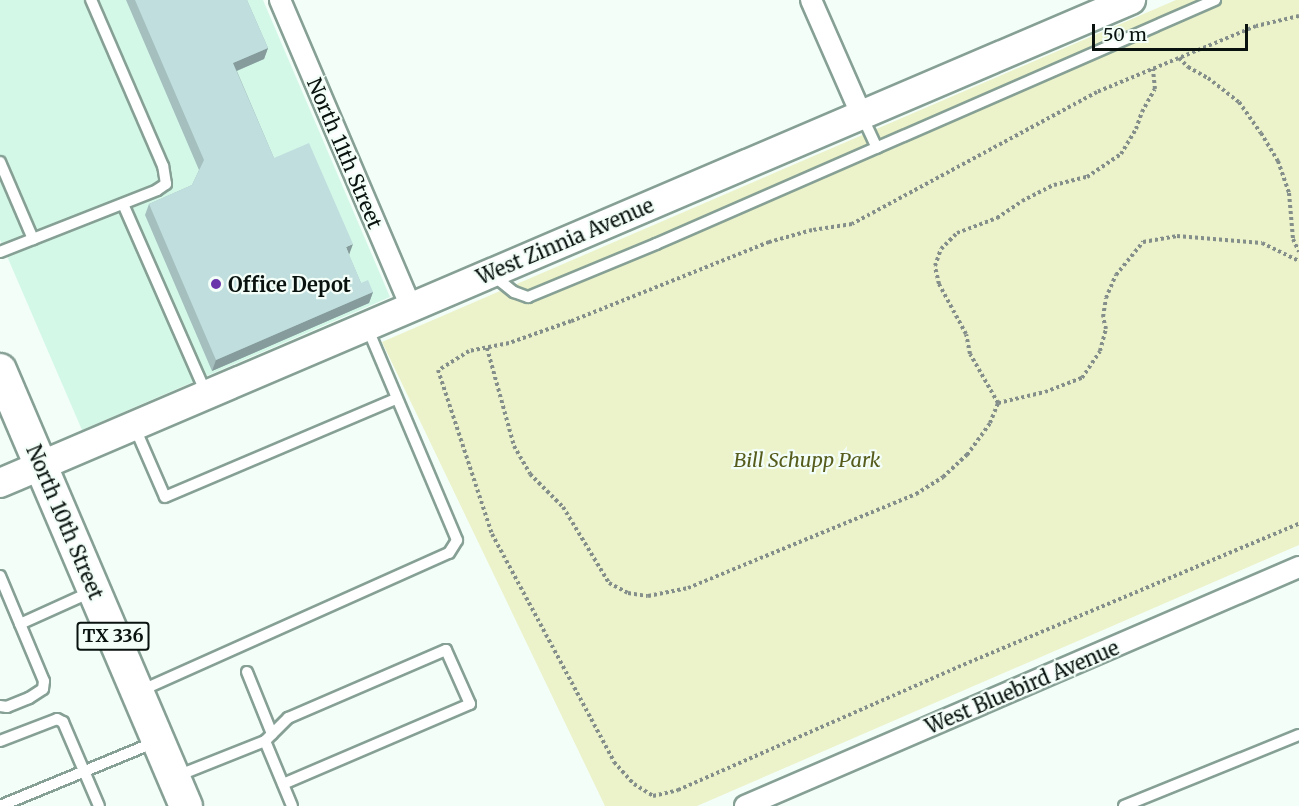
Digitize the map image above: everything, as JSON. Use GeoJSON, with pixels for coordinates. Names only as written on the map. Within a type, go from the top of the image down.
{"type":"FeatureCollection","features":[{"type":"Feature","properties":{"kind":"main road","name":"North 10th Street"},"geometry":{"type":"LineString","coordinates":[[0,370],[186,806]]}},
{"type":"Feature","properties":{"kind":"street","name":"North 11th Street"},"geometry":{"type":"LineString","coordinates":[[280,0],[410,306]]}},
{"type":"Feature","properties":{"kind":"street"},"geometry":{"type":"LineString","coordinates":[[811,0],[862,116]]}},
{"type":"Feature","properties":{"kind":"street","name":"West Zinnia Avenue"},"geometry":{"type":"LineString","coordinates":[[0,483],[366,324],[862,116],[1131,0]]}},
{"type":"Feature","properties":{"kind":"street","name":"West Bluebird Avenue"},"geometry":{"type":"LineString","coordinates":[[745,806],[1299,567]]}},
{"type":"Feature","properties":{"kind":"lane"},"geometry":{"type":"LineString","coordinates":[[0,252],[123,204],[166,184],[166,175],[91,0]]}},
{"type":"Feature","properties":{"kind":"lane"},"geometry":{"type":"LineString","coordinates":[[489,273],[514,292],[528,297],[1215,0]]}},
{"type":"Feature","properties":{"kind":"lane"},"geometry":{"type":"LineString","coordinates":[[862,116],[877,148]]}},
{"type":"Feature","properties":{"kind":"lane"},"geometry":{"type":"LineString","coordinates":[[0,162],[33,239]]}},
{"type":"Feature","properties":{"kind":"lane"},"geometry":{"type":"LineString","coordinates":[[123,204],[206,393]]}},
{"type":"Feature","properties":{"kind":"lane"},"geometry":{"type":"LineString","coordinates":[[137,692],[449,553],[457,540],[366,324]]}},
{"type":"Feature","properties":{"kind":"lane"},"geometry":{"type":"LineString","coordinates":[[134,424],[165,497],[396,399]]}},
{"type":"Feature","properties":{"kind":"lane"},"geometry":{"type":"LineString","coordinates":[[0,576],[40,667],[43,689],[18,703],[0,706]]}},
{"type":"Feature","properties":{"kind":"lane"},"geometry":{"type":"LineString","coordinates":[[20,624],[94,591]]}},
{"type":"Feature","properties":{"kind":"lane"},"geometry":{"type":"LineString","coordinates":[[174,778],[268,738],[288,718],[446,651],[470,704],[282,784]]}},
{"type":"Feature","properties":{"kind":"lane"},"geometry":{"type":"LineString","coordinates":[[247,672],[282,784],[292,806]]}},
{"type":"Feature","properties":{"kind":"lane"},"geometry":{"type":"LineString","coordinates":[[0,741],[57,719],[66,726],[99,806]]}},
{"type":"Feature","properties":{"kind":"lane"},"geometry":{"type":"LineString","coordinates":[[1124,806],[1299,735]]}},
{"type":"Feature","properties":{"kind":"lane"},"geometry":{"type":"LineString","coordinates":[[0,806],[159,741]]}},
{"type":"Feature","properties":{"kind":"path"},"geometry":{"type":"LineString","coordinates":[[1299,16],[1256,27],[1097,92],[852,224],[813,230],[769,242],[571,321],[508,343],[469,351],[438,370],[492,534],[614,762],[634,784],[653,796],[678,790],[958,668],[1299,524]]}},
{"type":"Feature","properties":{"kind":"path"},"geometry":{"type":"LineString","coordinates":[[1179,58],[1188,67],[1208,78],[1239,102],[1261,133],[1278,161],[1289,193],[1293,239],[1299,252]]}},
{"type":"Feature","properties":{"kind":"path"},"geometry":{"type":"LineString","coordinates":[[998,403],[970,354],[966,334],[939,284],[935,266],[942,249],[957,233],[997,218],[1022,201],[1054,185],[1087,177],[1120,154],[1136,129],[1142,112],[1155,89],[1153,69]]}},
{"type":"Feature","properties":{"kind":"path"},"geometry":{"type":"LineString","coordinates":[[998,403],[1045,392],[1082,378],[1100,351],[1106,330],[1103,317],[1106,298],[1116,275],[1143,242],[1177,236],[1262,243],[1299,261]]}},
{"type":"Feature","properties":{"kind":"path"},"geometry":{"type":"LineString","coordinates":[[488,348],[514,446],[530,474],[547,488],[563,507],[609,583],[628,593],[648,596],[688,588],[916,494],[943,477],[967,455],[990,423],[998,403]]}},
{"type":"Feature","properties":{"kind":"shaded area"},"geometry":{"type":"Polygon","coordinates":[[[0,0],[263,0],[390,297],[82,430],[0,240],[0,0]]]}},
{"type":"Feature","properties":{"kind":"green space","name":"Bill Schupp Park"},"geometry":{"type":"Polygon","coordinates":[[[1176,0],[1299,0],[1299,545],[697,806],[605,806],[382,342],[1176,0]]]}},
{"type":"Feature","properties":{"kind":"building"},"geometry":{"type":"Polygon","coordinates":[[[135,0],[247,0],[268,48],[233,63],[274,158],[309,143],[353,244],[346,247],[361,283],[368,280],[373,292],[216,360],[149,204],[192,185],[204,160],[135,0]]]}},
{"type":"Feature","properties":{"kind":"place","name":"Office Depot"},"geometry":{"type":"Point","coordinates":[216,284]}}]}
